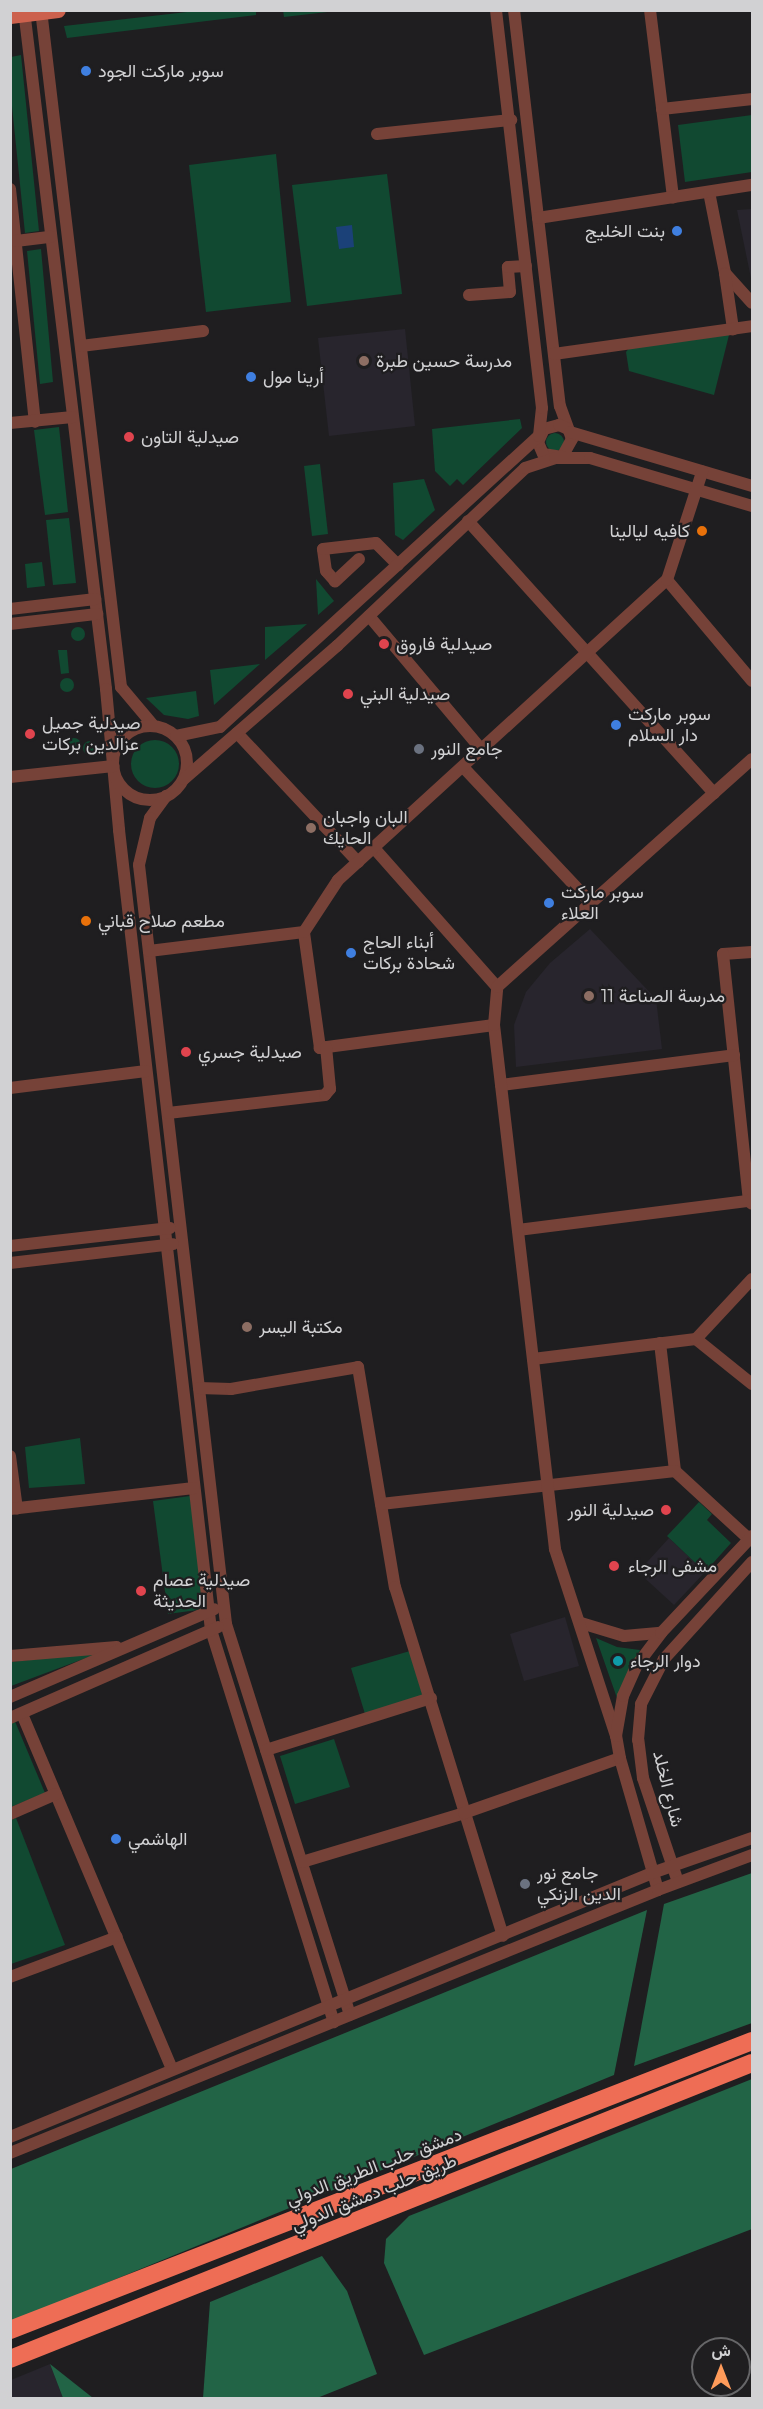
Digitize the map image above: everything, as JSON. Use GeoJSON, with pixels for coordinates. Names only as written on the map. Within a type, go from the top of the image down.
{"type":"FeatureCollection","features":[{"type":"Feature","properties":{"kind":"highway","name":"دمشق حلب الطريق الدولي"},"geometry":{"type":"LineString","coordinates":[[10,2330],[753,2041]]}},
{"type":"Feature","properties":{"kind":"highway","name":"طريق حلب دمشق الدولي"},"geometry":{"type":"LineString","coordinates":[[10,2359],[753,2063]]}},
{"type":"Feature","properties":{"kind":"main road"},"geometry":{"type":"LineString","coordinates":[[20,14],[58,10]]}},
{"type":"Feature","properties":{"kind":"street"},"geometry":{"type":"LineString","coordinates":[[496,10],[511,120],[542,408],[539,435],[543,454],[555,458],[590,458],[753,506]]}},
{"type":"Feature","properties":{"kind":"street"},"geometry":{"type":"LineString","coordinates":[[350,2015],[226,1624],[139,865],[150,818],[166,796],[369,616],[525,468],[555,458],[572,446],[554,354],[514,10]]}},
{"type":"Feature","properties":{"kind":"street"},"geometry":{"type":"LineString","coordinates":[[650,10],[673,198]]}},
{"type":"Feature","properties":{"kind":"street"},"geometry":{"type":"LineString","coordinates":[[41,12],[122,687],[153,725],[176,736],[187,756],[184,779]]}},
{"type":"Feature","properties":{"kind":"street"},"geometry":{"type":"LineString","coordinates":[[20,14],[51,237],[97,614],[146,1071],[211,1630],[334,2022]]}},
{"type":"Feature","properties":{"kind":"street"},"geometry":{"type":"LineString","coordinates":[[662,109],[753,99]]}},
{"type":"Feature","properties":{"kind":"street"},"geometry":{"type":"LineString","coordinates":[[377,134],[511,120]]}},
{"type":"Feature","properties":{"kind":"street"},"geometry":{"type":"LineString","coordinates":[[538,218],[753,185]]}},
{"type":"Feature","properties":{"kind":"street"},"geometry":{"type":"LineString","coordinates":[[10,189],[34,422]]}},
{"type":"Feature","properties":{"kind":"street"},"geometry":{"type":"LineString","coordinates":[[709,192],[733,329]]}},
{"type":"Feature","properties":{"kind":"street"},"geometry":{"type":"LineString","coordinates":[[16,241],[51,237]]}},
{"type":"Feature","properties":{"kind":"street"},"geometry":{"type":"LineString","coordinates":[[469,295],[510,292],[508,267],[526,266]]}},
{"type":"Feature","properties":{"kind":"street"},"geometry":{"type":"LineString","coordinates":[[725,273],[753,303]]}},
{"type":"Feature","properties":{"kind":"street"},"geometry":{"type":"LineString","coordinates":[[554,354],[753,326]]}},
{"type":"Feature","properties":{"kind":"street"},"geometry":{"type":"LineString","coordinates":[[81,346],[202,331]]}},
{"type":"Feature","properties":{"kind":"street"},"geometry":{"type":"LineString","coordinates":[[10,423],[73,417]]}},
{"type":"Feature","properties":{"kind":"street"},"geometry":{"type":"LineString","coordinates":[[176,736],[220,727],[551,425],[753,486]]}},
{"type":"Feature","properties":{"kind":"street"},"geometry":{"type":"LineString","coordinates":[[494,1025],[320,1048],[304,932],[338,880],[667,580],[702,472]]}},
{"type":"Feature","properties":{"kind":"street"},"geometry":{"type":"LineString","coordinates":[[468,521],[714,793]]}},
{"type":"Feature","properties":{"kind":"street"},"geometry":{"type":"LineString","coordinates":[[359,559],[335,581],[326,571],[323,549],[376,543],[398,565]]}},
{"type":"Feature","properties":{"kind":"street"},"geometry":{"type":"LineString","coordinates":[[667,580],[753,681]]}},
{"type":"Feature","properties":{"kind":"street"},"geometry":{"type":"LineString","coordinates":[[370,591],[382,603]]}},
{"type":"Feature","properties":{"kind":"street"},"geometry":{"type":"LineString","coordinates":[[10,609],[95,599]]}},
{"type":"Feature","properties":{"kind":"street"},"geometry":{"type":"LineString","coordinates":[[10,624],[97,614]]}},
{"type":"Feature","properties":{"kind":"street"},"geometry":{"type":"LineString","coordinates":[[369,616],[482,750]]}},
{"type":"Feature","properties":{"kind":"street"},"geometry":{"type":"LineString","coordinates":[[153,725],[129,732],[119,741],[113,766],[119,782],[132,795],[149,800],[166,796]]}},
{"type":"Feature","properties":{"kind":"street"},"geometry":{"type":"LineString","coordinates":[[237,733],[358,862]]}},
{"type":"Feature","properties":{"kind":"street"},"geometry":{"type":"LineString","coordinates":[[658,1890],[620,1758],[616,1736],[555,1549],[494,1025],[497,987],[753,759]]}},
{"type":"Feature","properties":{"kind":"street"},"geometry":{"type":"LineString","coordinates":[[10,777],[113,766]]}},
{"type":"Feature","properties":{"kind":"street"},"geometry":{"type":"LineString","coordinates":[[463,767],[591,903]]}},
{"type":"Feature","properties":{"kind":"street"},"geometry":{"type":"LineString","coordinates":[[374,848],[497,987]]}},
{"type":"Feature","properties":{"kind":"street"},"geometry":{"type":"LineString","coordinates":[[149,951],[304,932]]}},
{"type":"Feature","properties":{"kind":"street"},"geometry":{"type":"LineString","coordinates":[[518,1230],[751,1202],[723,954],[753,952]]}},
{"type":"Feature","properties":{"kind":"street"},"geometry":{"type":"LineString","coordinates":[[168,1113],[325,1095],[330,1089],[326,1047]]}},
{"type":"Feature","properties":{"kind":"street"},"geometry":{"type":"LineString","coordinates":[[501,1085],[734,1055]]}},
{"type":"Feature","properties":{"kind":"street"},"geometry":{"type":"LineString","coordinates":[[10,1088],[146,1071]]}},
{"type":"Feature","properties":{"kind":"street"},"geometry":{"type":"LineString","coordinates":[[153,1130],[170,1129]]}},
{"type":"Feature","properties":{"kind":"street"},"geometry":{"type":"LineString","coordinates":[[10,1246],[181,1227]]}},
{"type":"Feature","properties":{"kind":"street"},"geometry":{"type":"LineString","coordinates":[[10,1263],[183,1242]]}},
{"type":"Feature","properties":{"kind":"street"},"geometry":{"type":"LineString","coordinates":[[533,1359],[696,1339],[753,1279]]}},
{"type":"Feature","properties":{"kind":"street"},"geometry":{"type":"LineString","coordinates":[[696,1339],[753,1384]]}},
{"type":"Feature","properties":{"kind":"street"},"geometry":{"type":"LineString","coordinates":[[616,1736],[623,1696],[637,1665],[661,1634],[751,1538],[675,1471],[660,1343]]}},
{"type":"Feature","properties":{"kind":"street"},"geometry":{"type":"LineString","coordinates":[[200,1388],[231,1389],[358,1367],[395,1587],[503,1936]]}},
{"type":"Feature","properties":{"kind":"street"},"geometry":{"type":"LineString","coordinates":[[10,1456],[14,1509],[194,1488]]}},
{"type":"Feature","properties":{"kind":"street"},"geometry":{"type":"LineString","coordinates":[[381,1504],[675,1471]]}},
{"type":"Feature","properties":{"kind":"street","name":"شارع الخلد"},"geometry":{"type":"LineString","coordinates":[[678,1882],[643,1778],[638,1722],[651,1678],[685,1635],[753,1562]]}},
{"type":"Feature","properties":{"kind":"street"},"geometry":{"type":"LineString","coordinates":[[10,1697],[224,1605]]}},
{"type":"Feature","properties":{"kind":"street"},"geometry":{"type":"LineString","coordinates":[[672,1622],[685,1635]]}},
{"type":"Feature","properties":{"kind":"street"},"geometry":{"type":"LineString","coordinates":[[581,1623],[624,1636],[661,1634]]}},
{"type":"Feature","properties":{"kind":"street"},"geometry":{"type":"LineString","coordinates":[[172,2069],[56,1794],[16,1716],[226,1624]]}},
{"type":"Feature","properties":{"kind":"street"},"geometry":{"type":"LineString","coordinates":[[10,1656],[128,1646]]}},
{"type":"Feature","properties":{"kind":"street"},"geometry":{"type":"LineString","coordinates":[[266,1750],[431,1698]]}},
{"type":"Feature","properties":{"kind":"street"},"geometry":{"type":"LineString","coordinates":[[302,1862],[464,1813],[620,1758]]}},
{"type":"Feature","properties":{"kind":"street"},"geometry":{"type":"LineString","coordinates":[[10,1814],[56,1794]]}},
{"type":"Feature","properties":{"kind":"street"},"geometry":{"type":"LineString","coordinates":[[10,2137],[652,1873],[753,1838]]}},
{"type":"Feature","properties":{"kind":"street"},"geometry":{"type":"LineString","coordinates":[[10,2153],[678,1882],[753,1856]]}},
{"type":"Feature","properties":{"kind":"street"},"geometry":{"type":"LineString","coordinates":[[10,1977],[117,1937]]}},
{"type":"Feature","properties":{"kind":"shaded area"},"geometry":{"type":"Polygon","coordinates":[[[752,209],[752,283],[737,210],[752,209]]]}},
{"type":"Feature","properties":{"kind":"shaded area","name":"مدرسة حسين طبرة"},"geometry":{"type":"Polygon","coordinates":[[[405,329],[415,426],[329,436],[318,338],[405,329]]]}},
{"type":"Feature","properties":{"kind":"shaded area","name":"مدرسة الصناعة 11"},"geometry":{"type":"Polygon","coordinates":[[[590,929],[656,999],[662,1049],[516,1067],[514,1025],[526,992],[550,963],[590,929]]]}},
{"type":"Feature","properties":{"kind":"shaded area"},"geometry":{"type":"Polygon","coordinates":[[[669,1538],[705,1572],[674,1605],[638,1572],[669,1538]]]}},
{"type":"Feature","properties":{"kind":"shaded area"},"geometry":{"type":"Polygon","coordinates":[[[565,1617],[579,1666],[524,1681],[510,1634],[565,1617]]]}},
{"type":"Feature","properties":{"kind":"shaded area"},"geometry":{"type":"Polygon","coordinates":[[[50,2364],[63,2398],[11,2398],[11,2380],[50,2364]]]}},
{"type":"Feature","properties":{"kind":"green space"},"geometry":{"type":"Polygon","coordinates":[[[283,10],[336,10],[336,11],[284,17],[283,10]]]}},
{"type":"Feature","properties":{"kind":"green space"},"geometry":{"type":"Polygon","coordinates":[[[196,11],[256,11],[256,15],[67,38],[64,26],[196,11]]]}},
{"type":"Feature","properties":{"kind":"green space"},"geometry":{"type":"Polygon","coordinates":[[[21,55],[39,231],[25,233],[10,87],[11,57],[21,55]]]}},
{"type":"Feature","properties":{"kind":"green space"},"geometry":{"type":"Polygon","coordinates":[[[752,115],[752,172],[685,182],[678,125],[752,115]]]}},
{"type":"Feature","properties":{"kind":"green space"},"geometry":{"type":"Polygon","coordinates":[[[276,154],[291,302],[206,312],[189,165],[276,154]]]}},
{"type":"Feature","properties":{"kind":"green space"},"geometry":{"type":"Polygon","coordinates":[[[387,174],[402,294],[307,306],[292,185],[387,174]]]}},
{"type":"Feature","properties":{"kind":"green space"},"geometry":{"type":"Polygon","coordinates":[[[41,249],[53,382],[40,384],[27,251],[41,249]]]}},
{"type":"Feature","properties":{"kind":"green space"},"geometry":{"type":"Polygon","coordinates":[[[724,333],[729,335],[714,395],[629,371],[626,352],[630,347],[724,333]]]}},
{"type":"Feature","properties":{"kind":"green space"},"geometry":{"type":"Polygon","coordinates":[[[520,419],[522,428],[463,485],[457,479],[450,486],[435,471],[432,429],[520,419]]]}},
{"type":"Feature","properties":{"kind":"green space"},"geometry":{"type":"Polygon","coordinates":[[[59,427],[68,512],[45,515],[34,430],[59,427]]]}},
{"type":"Feature","properties":{"kind":"green space"},"geometry":{"type":"Polygon","coordinates":[[[555,433],[561,436],[564,442],[561,448],[555,451],[549,448],[546,442],[549,436],[555,433]]]}},
{"type":"Feature","properties":{"kind":"green space"},"geometry":{"type":"Polygon","coordinates":[[[320,464],[328,534],[312,536],[304,466],[320,464]]]}},
{"type":"Feature","properties":{"kind":"green space"},"geometry":{"type":"Polygon","coordinates":[[[424,479],[435,510],[403,540],[395,535],[393,483],[424,479]]]}},
{"type":"Feature","properties":{"kind":"green space"},"geometry":{"type":"Polygon","coordinates":[[[69,518],[76,583],[53,585],[46,520],[69,518]]]}},
{"type":"Feature","properties":{"kind":"green space"},"geometry":{"type":"Polygon","coordinates":[[[42,562],[45,586],[27,588],[25,564],[42,562]]]}},
{"type":"Feature","properties":{"kind":"green space"},"geometry":{"type":"Polygon","coordinates":[[[316,579],[334,601],[318,615],[316,579]]]}},
{"type":"Feature","properties":{"kind":"green space"},"geometry":{"type":"Polygon","coordinates":[[[307,624],[265,660],[265,627],[307,624]]]}},
{"type":"Feature","properties":{"kind":"green space"},"geometry":{"type":"Polygon","coordinates":[[[78,627],[83,629],[85,634],[83,639],[78,641],[73,639],[71,634],[73,629],[78,627]]]}},
{"type":"Feature","properties":{"kind":"green space"},"geometry":{"type":"Polygon","coordinates":[[[58,650],[67,650],[69,673],[61,674],[58,650]]]}},
{"type":"Feature","properties":{"kind":"green space"},"geometry":{"type":"Polygon","coordinates":[[[260,664],[214,705],[210,670],[260,664]]]}},
{"type":"Feature","properties":{"kind":"green space"},"geometry":{"type":"Polygon","coordinates":[[[67,678],[72,680],[74,685],[72,690],[67,692],[62,690],[60,685],[62,680],[67,678]]]}},
{"type":"Feature","properties":{"kind":"green space"},"geometry":{"type":"Polygon","coordinates":[[[196,691],[199,716],[188,719],[164,715],[146,698],[196,691]]]}},
{"type":"Feature","properties":{"kind":"green space"},"geometry":{"type":"Polygon","coordinates":[[[74,738],[79,740],[81,745],[79,750],[74,752],[69,750],[67,745],[69,740],[74,738]]]}},
{"type":"Feature","properties":{"kind":"green space"},"geometry":{"type":"Polygon","coordinates":[[[150,740],[160,740],[172,747],[179,759],[179,769],[172,781],[160,788],[150,788],[135,777],[131,769],[131,759],[142,744],[150,740]]]}},
{"type":"Feature","properties":{"kind":"green space"},"geometry":{"type":"Polygon","coordinates":[[[90,741],[95,743],[97,748],[95,753],[90,755],[85,753],[83,748],[85,743],[90,741]]]}},
{"type":"Feature","properties":{"kind":"green space"},"geometry":{"type":"Polygon","coordinates":[[[80,1438],[85,1484],[29,1488],[25,1447],[80,1438]]]}},
{"type":"Feature","properties":{"kind":"green space"},"geometry":{"type":"Polygon","coordinates":[[[190,1496],[205,1609],[168,1614],[153,1501],[190,1496]]]}},
{"type":"Feature","properties":{"kind":"green space"},"geometry":{"type":"Polygon","coordinates":[[[699,1502],[712,1514],[707,1520],[731,1543],[705,1572],[667,1536],[699,1502]]]}},
{"type":"Feature","properties":{"kind":"green space"},"geometry":{"type":"Polygon","coordinates":[[[596,1638],[617,1647],[640,1650],[617,1698],[596,1638]]]}},
{"type":"Feature","properties":{"kind":"green space"},"geometry":{"type":"Polygon","coordinates":[[[410,1651],[423,1697],[365,1714],[351,1668],[410,1651]]]}},
{"type":"Feature","properties":{"kind":"green space"},"geometry":{"type":"Polygon","coordinates":[[[102,1652],[11,1686],[11,1662],[102,1652]]]}},
{"type":"Feature","properties":{"kind":"green space"},"geometry":{"type":"Polygon","coordinates":[[[14,1719],[45,1793],[11,1807],[10,1720],[14,1719]]]}},
{"type":"Feature","properties":{"kind":"green space"},"geometry":{"type":"Polygon","coordinates":[[[334,1739],[350,1787],[295,1804],[280,1756],[334,1739]]]}},
{"type":"Feature","properties":{"kind":"green space"},"geometry":{"type":"Polygon","coordinates":[[[16,1818],[65,1945],[11,1964],[10,1820],[16,1818]]]}},
{"type":"Feature","properties":{"kind":"green space"},"geometry":{"type":"Polygon","coordinates":[[[752,1873],[752,2023],[634,2066],[664,1904],[752,1873]]]}},
{"type":"Feature","properties":{"kind":"green space"},"geometry":{"type":"Polygon","coordinates":[[[647,1910],[614,2075],[11,2322],[11,2169],[647,1910]]]}},
{"type":"Feature","properties":{"kind":"green space"},"geometry":{"type":"Polygon","coordinates":[[[752,2079],[752,2229],[424,2355],[384,2263],[386,2239],[409,2216],[752,2079]]]}},
{"type":"Feature","properties":{"kind":"green space"},"geometry":{"type":"Polygon","coordinates":[[[322,2256],[347,2291],[377,2374],[317,2398],[203,2398],[210,2302],[322,2256]]]}},
{"type":"Feature","properties":{"kind":"green space"},"geometry":{"type":"Polygon","coordinates":[[[50,2364],[93,2398],[63,2398],[50,2364]]]}},
{"type":"Feature","properties":{"kind":"water"},"geometry":{"type":"Polygon","coordinates":[[[352,225],[354,247],[339,249],[336,227],[352,225]]]}},
{"type":"Feature","properties":{"kind":"place","name":"سوبر ماركت الجود"},"geometry":{"type":"Point","coordinates":[86,71]}},
{"type":"Feature","properties":{"kind":"place","name":"بنت الخليج"},"geometry":{"type":"Point","coordinates":[677,231]}},
{"type":"Feature","properties":{"kind":"place","name":"مدرسة حسين طبرة"},"geometry":{"type":"Point","coordinates":[364,361]}},
{"type":"Feature","properties":{"kind":"place","name":"أرينا مول"},"geometry":{"type":"Point","coordinates":[251,377]}},
{"type":"Feature","properties":{"kind":"place","name":"صيدلية التاون"},"geometry":{"type":"Point","coordinates":[129,437]}},
{"type":"Feature","properties":{"kind":"place","name":"كافيه ليالينا"},"geometry":{"type":"Point","coordinates":[702,531]}},
{"type":"Feature","properties":{"kind":"place","name":"صيدلية فاروق"},"geometry":{"type":"Point","coordinates":[384,644]}},
{"type":"Feature","properties":{"kind":"place","name":"صيدلية البني"},"geometry":{"type":"Point","coordinates":[348,694]}},
{"type":"Feature","properties":{"kind":"place","name":"سوبر ماركت دار السلام"},"geometry":{"type":"Point","coordinates":[616,725]}},
{"type":"Feature","properties":{"kind":"place","name":"صيدلية جميل عزالدين بركات"},"geometry":{"type":"Point","coordinates":[30,734]}},
{"type":"Feature","properties":{"kind":"place","name":"جامع النور"},"geometry":{"type":"Point","coordinates":[419,749]}},
{"type":"Feature","properties":{"kind":"place","name":"البان واجبان الحايك"},"geometry":{"type":"Point","coordinates":[311,828]}},
{"type":"Feature","properties":{"kind":"place","name":"سوبر ماركت العلاء"},"geometry":{"type":"Point","coordinates":[549,903]}},
{"type":"Feature","properties":{"kind":"place","name":"مطعم صلاح قباني"},"geometry":{"type":"Point","coordinates":[86,921]}},
{"type":"Feature","properties":{"kind":"place","name":"أبناء الحاج شحادة بركات"},"geometry":{"type":"Point","coordinates":[351,953]}},
{"type":"Feature","properties":{"kind":"place","name":"مدرسة الصناعة 11"},"geometry":{"type":"Point","coordinates":[589,996]}},
{"type":"Feature","properties":{"kind":"place","name":"صيدلية جسري"},"geometry":{"type":"Point","coordinates":[186,1052]}},
{"type":"Feature","properties":{"kind":"place","name":"مكتبة اليسر"},"geometry":{"type":"Point","coordinates":[247,1327]}},
{"type":"Feature","properties":{"kind":"place","name":"صيدلية النور"},"geometry":{"type":"Point","coordinates":[666,1510]}},
{"type":"Feature","properties":{"kind":"place","name":"مشفى الرجاء"},"geometry":{"type":"Point","coordinates":[614,1566]}},
{"type":"Feature","properties":{"kind":"place","name":"صيدلية عصام الحديثة"},"geometry":{"type":"Point","coordinates":[141,1591]}},
{"type":"Feature","properties":{"kind":"place","name":"دوار الرجاء"},"geometry":{"type":"Point","coordinates":[618,1661]}},
{"type":"Feature","properties":{"kind":"place","name":"الهاشمي"},"geometry":{"type":"Point","coordinates":[116,1839]}},
{"type":"Feature","properties":{"kind":"place","name":"جامع نور الدين الزنكي"},"geometry":{"type":"Point","coordinates":[525,1884]}}]}
